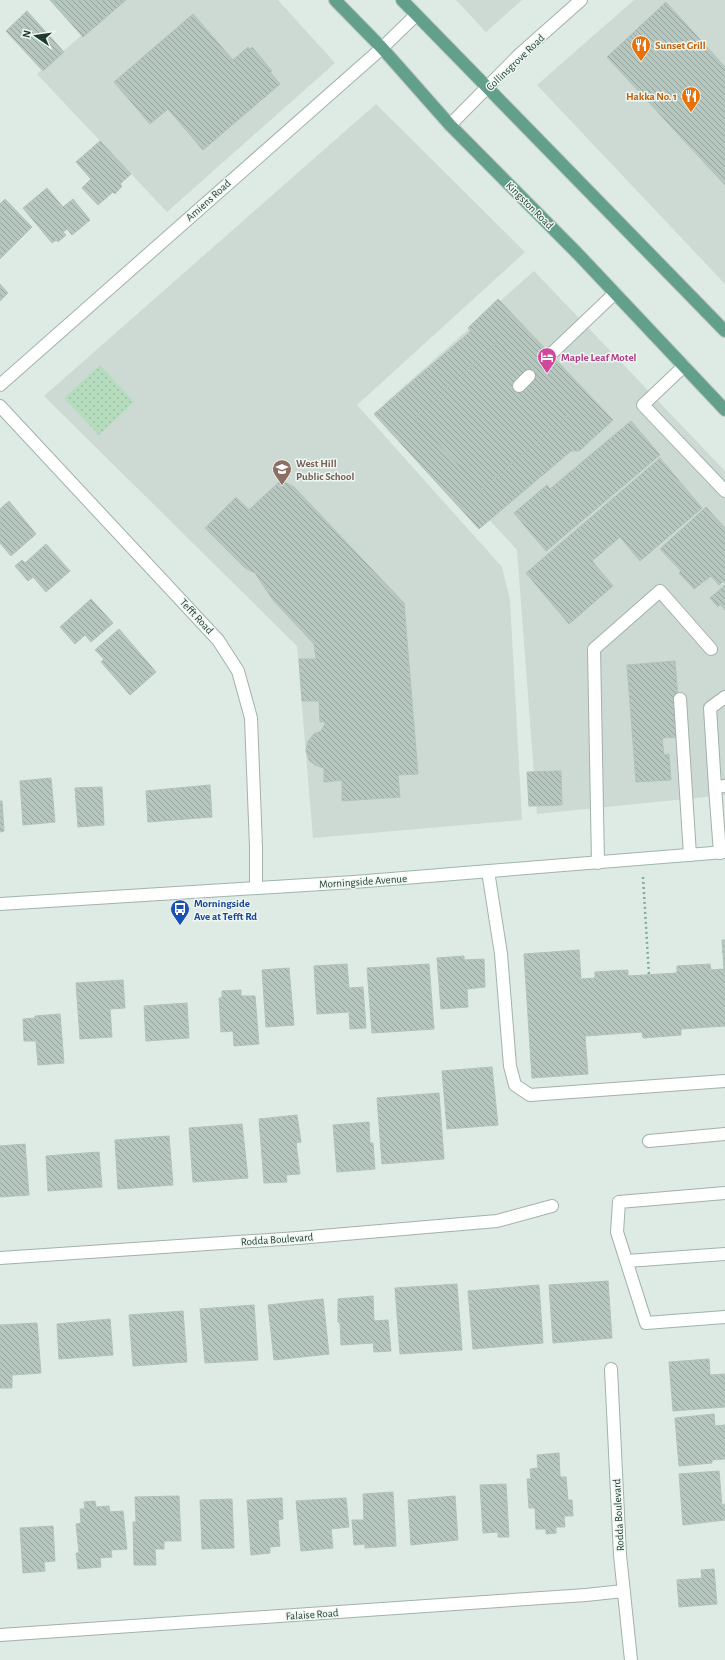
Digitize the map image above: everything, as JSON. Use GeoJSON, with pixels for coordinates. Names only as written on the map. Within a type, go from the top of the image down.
{"type":"FeatureCollection","features":[{"type":"Feature","properties":{"kind":"main road","name":"Kingston Road"},"geometry":{"type":"LineString","coordinates":[[335,0],[382,48],[450,125],[578,253],[725,410]]}},
{"type":"Feature","properties":{"kind":"main road"},"geometry":{"type":"LineString","coordinates":[[402,0],[725,331]]}},
{"type":"Feature","properties":{"kind":"street","name":"Collinsgrove Road"},"geometry":{"type":"LineString","coordinates":[[450,125],[519,55],[582,0]]}},
{"type":"Feature","properties":{"kind":"street","name":"Amiens Road"},"geometry":{"type":"LineString","coordinates":[[0,385],[382,48],[416,15]]}},
{"type":"Feature","properties":{"kind":"street"},"geometry":{"type":"LineString","coordinates":[[550,355],[615,293]]}},
{"type":"Feature","properties":{"kind":"street"},"geometry":{"type":"LineString","coordinates":[[684,366],[643,405],[725,491]]}},
{"type":"Feature","properties":{"kind":"street"},"geometry":{"type":"LineString","coordinates":[[519,386],[529,376]]}},
{"type":"Feature","properties":{"kind":"street","name":"Tefft Road"},"geometry":{"type":"LineString","coordinates":[[0,406],[218,640],[238,671],[251,718],[256,847],[256,888]]}},
{"type":"Feature","properties":{"kind":"street"},"geometry":{"type":"LineString","coordinates":[[598,863],[594,649],[660,591],[711,649]]}},
{"type":"Feature","properties":{"kind":"street"},"geometry":{"type":"LineString","coordinates":[[722,853],[720,787],[710,708],[725,697]]}},
{"type":"Feature","properties":{"kind":"street"},"geometry":{"type":"LineString","coordinates":[[680,699],[690,855]]}},
{"type":"Feature","properties":{"kind":"street","name":"Morningside Avenue"},"geometry":{"type":"LineString","coordinates":[[0,904],[488,872],[722,853]]}},
{"type":"Feature","properties":{"kind":"street"},"geometry":{"type":"LineString","coordinates":[[488,872],[501,954],[510,1066],[515,1085],[530,1095],[725,1081]]}},
{"type":"Feature","properties":{"kind":"street"},"geometry":{"type":"LineString","coordinates":[[649,1141],[725,1134]]}},
{"type":"Feature","properties":{"kind":"street"},"geometry":{"type":"LineString","coordinates":[[725,1193],[619,1202],[617,1232],[646,1323],[725,1317]]}},
{"type":"Feature","properties":{"kind":"street","name":"Rodda Boulevard"},"geometry":{"type":"LineString","coordinates":[[0,1258],[290,1239],[497,1221],[552,1206]]}},
{"type":"Feature","properties":{"kind":"street"},"geometry":{"type":"LineString","coordinates":[[627,1261],[725,1254]]}},
{"type":"Feature","properties":{"kind":"street","name":"Rodda Boulevard"},"geometry":{"type":"LineString","coordinates":[[611,1369],[623,1591],[631,1660]]}},
{"type":"Feature","properties":{"kind":"street","name":"Falaise Road"},"geometry":{"type":"LineString","coordinates":[[0,1635],[570,1596],[623,1591]]}},
{"type":"Feature","properties":{"kind":"path"},"geometry":{"type":"LineString","coordinates":[[642,859],[649,975]]}},
{"type":"Feature","properties":{"kind":"shaded area"},"geometry":{"type":"Polygon","coordinates":[[[122,0],[278,0],[335,63],[167,212],[37,74],[122,0]]]}},
{"type":"Feature","properties":{"kind":"shaded area"},"geometry":{"type":"Polygon","coordinates":[[[456,0],[522,0],[486,32],[456,0]]]}},
{"type":"Feature","properties":{"kind":"shaded area"},"geometry":{"type":"Polygon","coordinates":[[[634,0],[725,0],[725,284],[537,85],[634,0]]]}},
{"type":"Feature","properties":{"kind":"shaded area","name":"West Hill Public School"},"geometry":{"type":"Polygon","coordinates":[[[376,104],[525,252],[357,405],[502,567],[510,600],[522,820],[313,838],[297,646],[44,396],[376,104]]]}},
{"type":"Feature","properties":{"kind":"shaded area"},"geometry":{"type":"Polygon","coordinates":[[[534,271],[725,471],[725,795],[537,814],[517,550],[384,404],[534,271]]]}},
{"type":"Feature","properties":{"kind":"green space"},"geometry":{"type":"Polygon","coordinates":[[[100,365],[134,402],[99,435],[64,398],[100,365]]]}},
{"type":"Feature","properties":{"kind":"building"},"geometry":{"type":"Polygon","coordinates":[[[50,0],[126,0],[83,37],[50,0]]]}},
{"type":"Feature","properties":{"kind":"building"},"geometry":{"type":"Polygon","coordinates":[[[666,2],[725,67],[725,185],[607,57],[666,2]]]}},
{"type":"Feature","properties":{"kind":"building"},"geometry":{"type":"Polygon","coordinates":[[[27,11],[64,52],[43,71],[6,31],[27,11]]]}},
{"type":"Feature","properties":{"kind":"building"},"geometry":{"type":"Polygon","coordinates":[[[193,14],[233,60],[248,47],[250,49],[252,47],[272,71],[270,72],[280,84],[203,150],[168,109],[150,124],[114,82],[193,14]]]}},
{"type":"Feature","properties":{"kind":"building"},"geometry":{"type":"Polygon","coordinates":[[[100,141],[131,174],[120,184],[122,186],[115,194],[113,192],[98,205],[82,188],[91,179],[76,162],[100,141]]]}},
{"type":"Feature","properties":{"kind":"building"},"geometry":{"type":"Polygon","coordinates":[[[47,188],[63,207],[73,199],[90,220],[72,235],[67,229],[63,232],[66,235],[58,242],[56,240],[52,243],[23,208],[47,188]]]}},
{"type":"Feature","properties":{"kind":"building"},"geometry":{"type":"Polygon","coordinates":[[[5,199],[32,227],[0,259],[0,204],[5,199]]]}},
{"type":"Feature","properties":{"kind":"building"},"geometry":{"type":"Polygon","coordinates":[[[0,284],[8,293],[0,301],[0,284]]]}},
{"type":"Feature","properties":{"kind":"building"},"geometry":{"type":"Polygon","coordinates":[[[498,299],[613,420],[579,451],[571,451],[479,529],[374,414],[471,331],[468,328],[498,299]],[[497,342],[415,418],[481,490],[567,416],[497,342]]]}},
{"type":"Feature","properties":{"kind":"building"},"geometry":{"type":"Polygon","coordinates":[[[497,342],[567,416],[481,490],[415,418],[497,342]]]}},
{"type":"Feature","properties":{"kind":"building"},"geometry":{"type":"Polygon","coordinates":[[[631,421],[660,455],[546,551],[514,513],[547,485],[550,489],[631,421]]]}},
{"type":"Feature","properties":{"kind":"building"},"geometry":{"type":"Polygon","coordinates":[[[660,458],[702,508],[640,561],[620,537],[592,561],[613,586],[569,624],[526,573],[660,458]]]}},
{"type":"Feature","properties":{"kind":"building"},"geometry":{"type":"Polygon","coordinates":[[[281,480],[294,487],[404,603],[418,774],[398,775],[400,797],[342,801],[342,780],[324,782],[324,768],[315,765],[309,760],[306,751],[308,741],[314,734],[321,731],[326,722],[320,722],[319,701],[302,701],[299,659],[316,659],[314,644],[273,600],[255,573],[245,568],[205,528],[236,497],[249,510],[281,480]]]}},
{"type":"Feature","properties":{"kind":"building"},"geometry":{"type":"Polygon","coordinates":[[[9,501],[36,534],[11,556],[0,543],[0,509],[9,501]]]}},
{"type":"Feature","properties":{"kind":"building"},"geometry":{"type":"Polygon","coordinates":[[[706,507],[725,528],[725,583],[723,581],[719,585],[711,576],[694,589],[679,573],[681,571],[660,549],[706,507]]]}},
{"type":"Feature","properties":{"kind":"building"},"geometry":{"type":"Polygon","coordinates":[[[46,544],[70,571],[46,592],[33,577],[28,581],[15,566],[22,560],[25,563],[46,544]]]}},
{"type":"Feature","properties":{"kind":"building"},"geometry":{"type":"Polygon","coordinates":[[[725,585],[725,610],[720,604],[718,607],[710,598],[725,585]]]}},
{"type":"Feature","properties":{"kind":"building"},"geometry":{"type":"Polygon","coordinates":[[[91,599],[113,623],[91,642],[85,635],[75,644],[60,627],[91,599]]]}},
{"type":"Feature","properties":{"kind":"building"},"geometry":{"type":"Polygon","coordinates":[[[119,629],[156,672],[130,695],[101,662],[104,659],[95,650],[119,629]]]}},
{"type":"Feature","properties":{"kind":"building"},"geometry":{"type":"Polygon","coordinates":[[[675,661],[681,737],[662,738],[664,755],[669,754],[671,780],[636,782],[627,665],[675,661]]]}},
{"type":"Feature","properties":{"kind":"building"},"geometry":{"type":"Polygon","coordinates":[[[561,771],[562,805],[529,806],[527,772],[561,771]]]}},
{"type":"Feature","properties":{"kind":"building"},"geometry":{"type":"Polygon","coordinates":[[[51,778],[55,822],[23,825],[20,781],[51,778]]]}},
{"type":"Feature","properties":{"kind":"building"},"geometry":{"type":"Polygon","coordinates":[[[210,785],[212,817],[148,822],[146,791],[210,785]]]}},
{"type":"Feature","properties":{"kind":"building"},"geometry":{"type":"Polygon","coordinates":[[[102,787],[104,825],[78,827],[75,788],[102,787]]]}},
{"type":"Feature","properties":{"kind":"building"},"geometry":{"type":"Polygon","coordinates":[[[0,801],[2,801],[4,831],[0,832],[0,801]]]}},
{"type":"Feature","properties":{"kind":"building"},"geometry":{"type":"Polygon","coordinates":[[[722,940],[725,940],[725,1026],[681,1029],[681,1035],[643,1038],[642,1032],[585,1036],[588,1074],[532,1078],[524,954],[579,950],[581,979],[595,978],[595,972],[628,970],[628,976],[677,973],[677,966],[710,964],[711,970],[724,969],[722,940]]]}},
{"type":"Feature","properties":{"kind":"building"},"geometry":{"type":"Polygon","coordinates":[[[464,956],[464,960],[484,959],[485,987],[467,989],[468,1007],[441,1009],[437,958],[464,956]]]}},
{"type":"Feature","properties":{"kind":"building"},"geometry":{"type":"Polygon","coordinates":[[[347,964],[349,988],[363,987],[366,1028],[350,1029],[349,1012],[317,1014],[314,966],[347,964]]]}},
{"type":"Feature","properties":{"kind":"building"},"geometry":{"type":"Polygon","coordinates":[[[429,964],[434,1029],[372,1033],[367,968],[429,964]]]}},
{"type":"Feature","properties":{"kind":"building"},"geometry":{"type":"Polygon","coordinates":[[[289,968],[294,1025],[266,1027],[262,970],[289,968]]]}},
{"type":"Feature","properties":{"kind":"building"},"geometry":{"type":"Polygon","coordinates":[[[123,980],[125,1008],[110,1009],[112,1037],[80,1039],[76,983],[123,980]]]}},
{"type":"Feature","properties":{"kind":"building"},"geometry":{"type":"Polygon","coordinates":[[[241,990],[241,996],[255,996],[259,1044],[234,1046],[233,1031],[221,1032],[219,998],[222,998],[222,991],[241,990]]]}},
{"type":"Feature","properties":{"kind":"building"},"geometry":{"type":"Polygon","coordinates":[[[187,1003],[189,1038],[146,1041],[144,1006],[187,1003]]]}},
{"type":"Feature","properties":{"kind":"building"},"geometry":{"type":"Polygon","coordinates":[[[60,1014],[64,1063],[38,1065],[36,1041],[24,1041],[23,1019],[35,1018],[35,1016],[60,1014]]]}},
{"type":"Feature","properties":{"kind":"building"},"geometry":{"type":"Polygon","coordinates":[[[492,1067],[498,1125],[447,1129],[442,1071],[492,1067]]]}},
{"type":"Feature","properties":{"kind":"building"},"geometry":{"type":"Polygon","coordinates":[[[439,1093],[444,1159],[382,1164],[377,1098],[439,1093]]]}},
{"type":"Feature","properties":{"kind":"building"},"geometry":{"type":"Polygon","coordinates":[[[297,1115],[301,1142],[296,1143],[300,1174],[286,1175],[287,1182],[264,1183],[259,1119],[297,1115]]]}},
{"type":"Feature","properties":{"kind":"building"},"geometry":{"type":"Polygon","coordinates":[[[369,1122],[370,1143],[373,1143],[375,1169],[337,1172],[333,1125],[369,1122]]]}},
{"type":"Feature","properties":{"kind":"building"},"geometry":{"type":"Polygon","coordinates":[[[242,1124],[248,1178],[193,1182],[189,1128],[242,1124]]]}},
{"type":"Feature","properties":{"kind":"building"},"geometry":{"type":"Polygon","coordinates":[[[169,1136],[173,1185],[118,1189],[115,1140],[169,1136]]]}},
{"type":"Feature","properties":{"kind":"building"},"geometry":{"type":"Polygon","coordinates":[[[25,1144],[29,1195],[0,1197],[0,1146],[25,1144]]]}},
{"type":"Feature","properties":{"kind":"building"},"geometry":{"type":"Polygon","coordinates":[[[99,1152],[102,1187],[48,1191],[46,1156],[99,1152]]]}},
{"type":"Feature","properties":{"kind":"building"},"geometry":{"type":"Polygon","coordinates":[[[608,1281],[612,1338],[553,1343],[549,1285],[608,1281]]]}},
{"type":"Feature","properties":{"kind":"building"},"geometry":{"type":"Polygon","coordinates":[[[457,1284],[462,1350],[400,1354],[395,1288],[457,1284]]]}},
{"type":"Feature","properties":{"kind":"building"},"geometry":{"type":"Polygon","coordinates":[[[539,1285],[543,1343],[473,1349],[468,1291],[539,1285]]]}},
{"type":"Feature","properties":{"kind":"building"},"geometry":{"type":"Polygon","coordinates":[[[373,1296],[374,1321],[388,1320],[391,1351],[374,1352],[373,1343],[341,1345],[340,1323],[338,1322],[338,1299],[373,1296]]]}},
{"type":"Feature","properties":{"kind":"building"},"geometry":{"type":"Polygon","coordinates":[[[323,1299],[329,1354],[274,1360],[268,1305],[323,1299]]]}},
{"type":"Feature","properties":{"kind":"building"},"geometry":{"type":"Polygon","coordinates":[[[254,1305],[258,1360],[205,1363],[200,1309],[254,1305]]]}},
{"type":"Feature","properties":{"kind":"building"},"geometry":{"type":"Polygon","coordinates":[[[183,1311],[187,1362],[133,1366],[129,1315],[183,1311]]]}},
{"type":"Feature","properties":{"kind":"building"},"geometry":{"type":"Polygon","coordinates":[[[110,1319],[113,1355],[59,1359],[57,1324],[110,1319]]]}},
{"type":"Feature","properties":{"kind":"building"},"geometry":{"type":"Polygon","coordinates":[[[37,1323],[41,1373],[12,1375],[12,1388],[0,1388],[0,1325],[37,1323]]]}},
{"type":"Feature","properties":{"kind":"building"},"geometry":{"type":"Polygon","coordinates":[[[709,1359],[710,1375],[725,1374],[725,1407],[673,1411],[669,1362],[709,1359]]]}},
{"type":"Feature","properties":{"kind":"building"},"geometry":{"type":"Polygon","coordinates":[[[714,1414],[715,1426],[725,1425],[725,1459],[712,1460],[712,1463],[679,1466],[675,1418],[714,1414]]]}},
{"type":"Feature","properties":{"kind":"building"},"geometry":{"type":"Polygon","coordinates":[[[559,1453],[560,1477],[566,1477],[568,1500],[572,1500],[573,1516],[564,1516],[565,1527],[556,1527],[556,1533],[546,1534],[546,1529],[536,1529],[535,1508],[529,1508],[527,1479],[531,1479],[530,1469],[538,1468],[537,1455],[559,1453]]]}},
{"type":"Feature","properties":{"kind":"building"},"geometry":{"type":"Polygon","coordinates":[[[719,1471],[722,1505],[725,1504],[725,1520],[683,1525],[679,1474],[719,1471]]]}},
{"type":"Feature","properties":{"kind":"building"},"geometry":{"type":"Polygon","coordinates":[[[506,1484],[509,1537],[498,1537],[498,1532],[483,1533],[480,1485],[506,1484]]]}},
{"type":"Feature","properties":{"kind":"building"},"geometry":{"type":"Polygon","coordinates":[[[393,1492],[396,1546],[365,1548],[365,1544],[354,1545],[352,1520],[364,1520],[363,1494],[393,1492]]]}},
{"type":"Feature","properties":{"kind":"building"},"geometry":{"type":"Polygon","coordinates":[[[179,1496],[181,1541],[164,1541],[164,1549],[155,1549],[156,1565],[134,1565],[133,1522],[136,1522],[135,1497],[179,1496]]]}},
{"type":"Feature","properties":{"kind":"building"},"geometry":{"type":"Polygon","coordinates":[[[455,1496],[458,1540],[411,1545],[408,1500],[455,1496]]]}},
{"type":"Feature","properties":{"kind":"building"},"geometry":{"type":"Polygon","coordinates":[[[282,1498],[283,1519],[278,1520],[280,1546],[270,1547],[270,1553],[251,1555],[247,1500],[282,1498]]]}},
{"type":"Feature","properties":{"kind":"building"},"geometry":{"type":"Polygon","coordinates":[[[346,1498],[349,1527],[331,1529],[333,1548],[301,1551],[296,1501],[346,1498]]]}},
{"type":"Feature","properties":{"kind":"building"},"geometry":{"type":"Polygon","coordinates":[[[232,1499],[234,1548],[202,1549],[200,1500],[232,1499]]]}},
{"type":"Feature","properties":{"kind":"building"},"geometry":{"type":"Polygon","coordinates":[[[95,1501],[96,1507],[109,1506],[110,1512],[123,1511],[127,1549],[111,1550],[112,1557],[100,1558],[101,1567],[78,1569],[76,1553],[79,1553],[76,1524],[81,1523],[80,1509],[85,1509],[84,1502],[95,1501]]]}},
{"type":"Feature","properties":{"kind":"building"},"geometry":{"type":"Polygon","coordinates":[[[53,1526],[55,1561],[44,1562],[45,1571],[23,1573],[20,1528],[53,1526]]]}},
{"type":"Feature","properties":{"kind":"building"},"geometry":{"type":"Polygon","coordinates":[[[714,1569],[717,1604],[679,1607],[677,1580],[702,1578],[701,1570],[714,1569]]]}},
{"type":"Feature","properties":{"kind":"place","name":"Sunset Grill"},"geometry":{"type":"Point","coordinates":[641,62]}},
{"type":"Feature","properties":{"kind":"place","name":"Hakka No. 1"},"geometry":{"type":"Point","coordinates":[691,113]}},
{"type":"Feature","properties":{"kind":"place","name":"Maple Leaf Motel"},"geometry":{"type":"Point","coordinates":[547,374]}},
{"type":"Feature","properties":{"kind":"place","name":"West Hill Public School"},"geometry":{"type":"Point","coordinates":[282,486]}},
{"type":"Feature","properties":{"kind":"place","name":"Morningside Ave at Tefft Rd"},"geometry":{"type":"Point","coordinates":[180,926]}}]}
